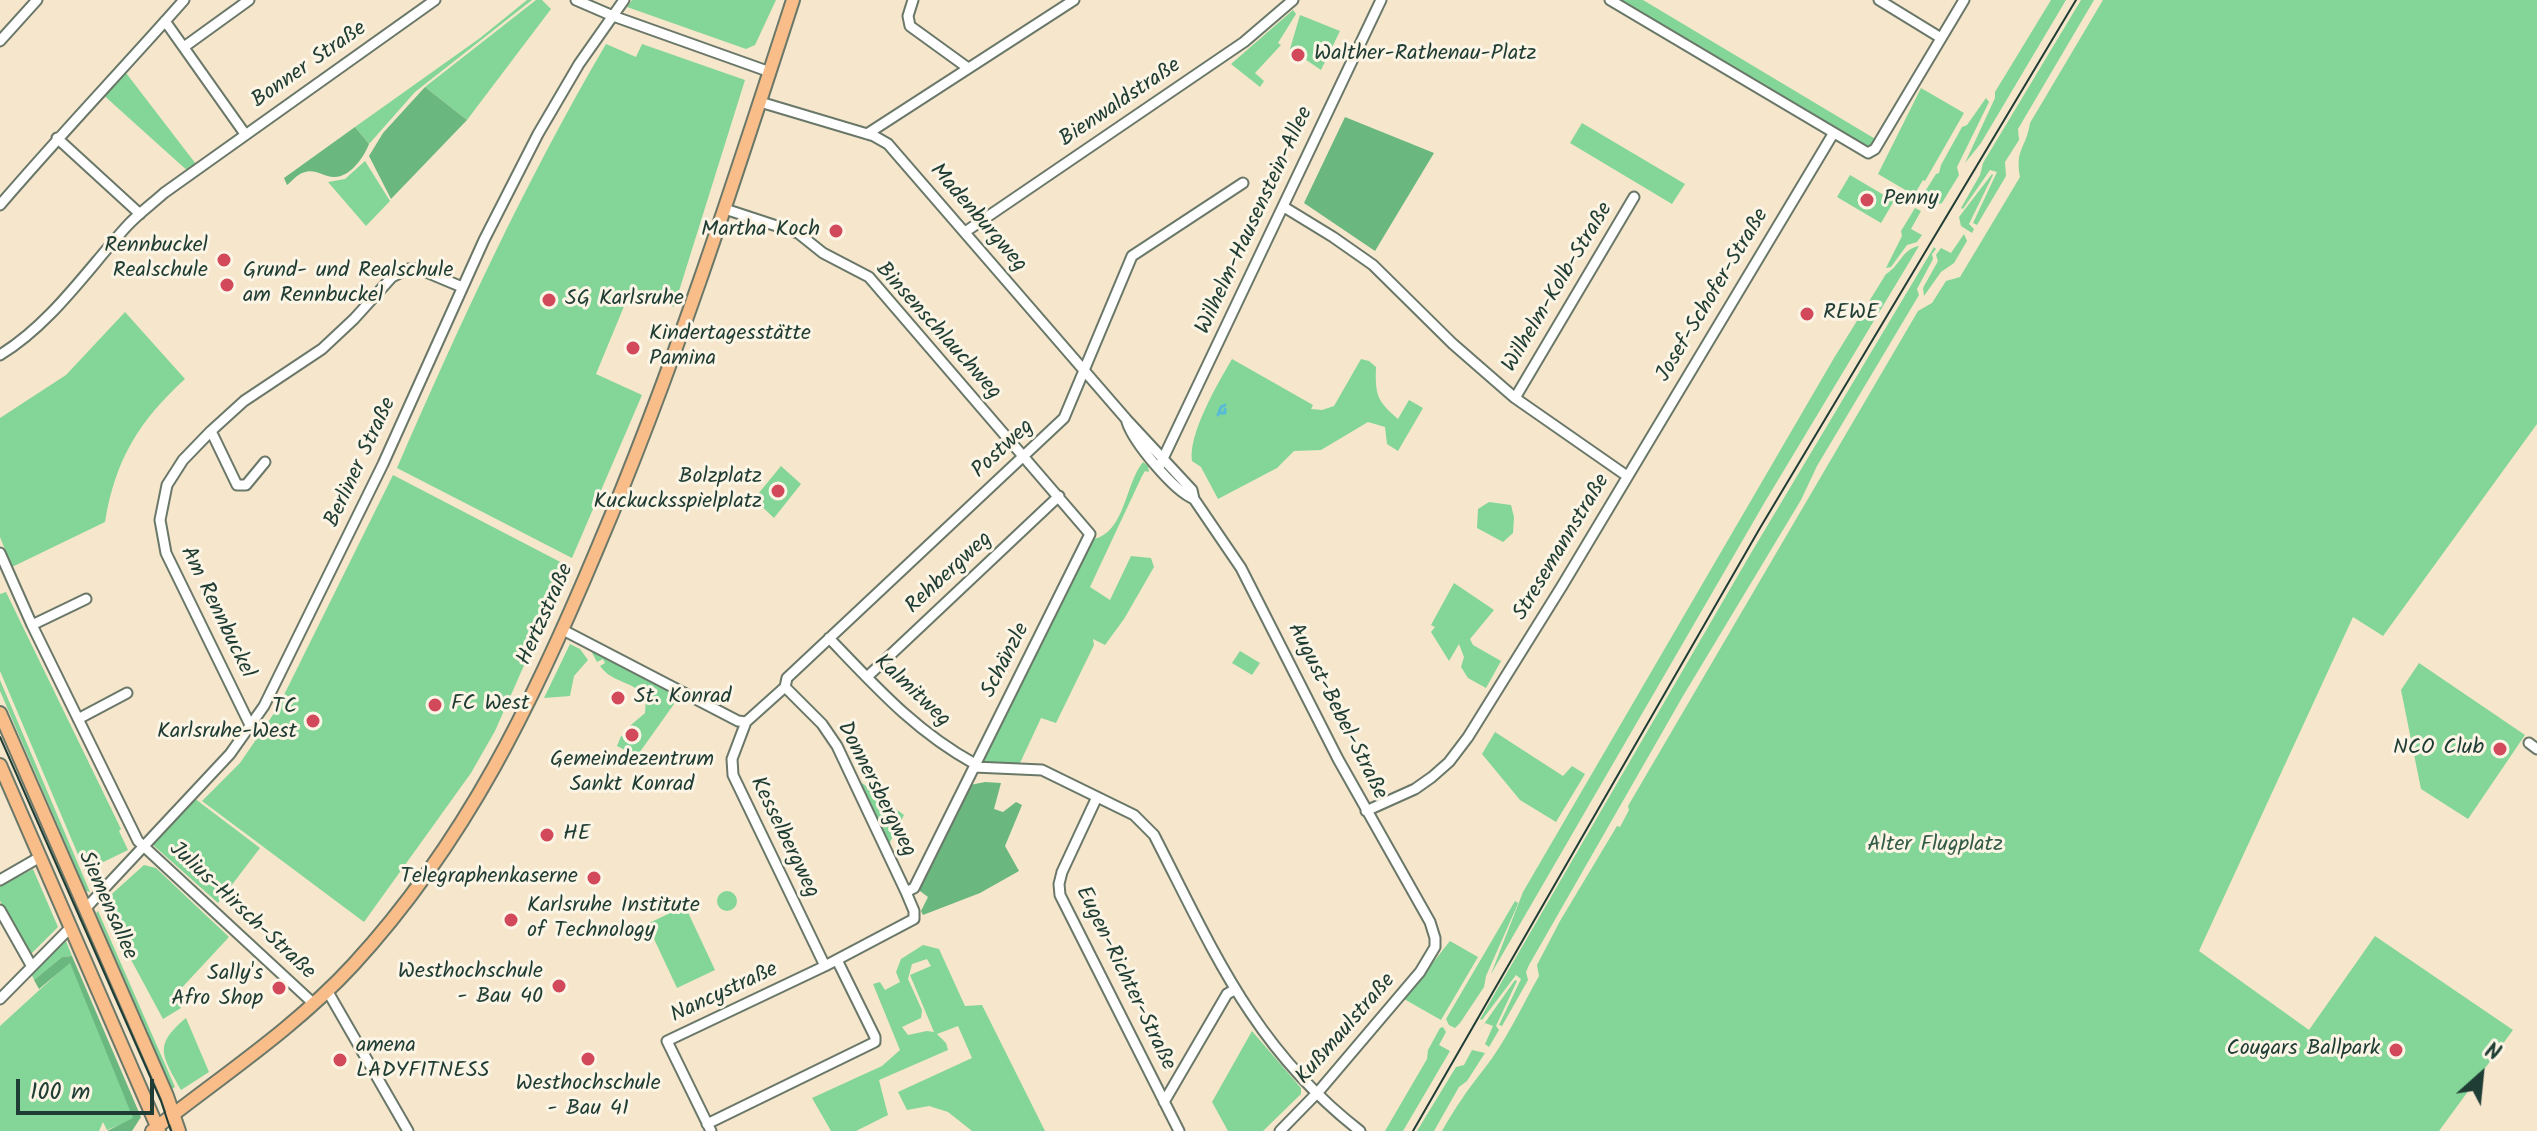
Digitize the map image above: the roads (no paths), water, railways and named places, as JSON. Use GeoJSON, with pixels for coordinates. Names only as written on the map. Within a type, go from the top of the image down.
{"type":"FeatureCollection","features":[{"type":"Feature","properties":{"kind":"main road","name":"Hertzstraße"},"geometry":{"type":"LineString","coordinates":[[156,1130],[328,992],[390,921],[471,809],[509,744],[563,630],[652,416],[725,209],[793,0]]}},
{"type":"Feature","properties":{"kind":"main road","name":"Siemensallee"},"geometry":{"type":"LineString","coordinates":[[0,713],[179,1131]]}},
{"type":"Feature","properties":{"kind":"main road","name":"Siemensallee"},"geometry":{"type":"LineString","coordinates":[[0,765],[156,1130]]}},
{"type":"Feature","properties":{"kind":"street"},"geometry":{"type":"LineString","coordinates":[[0,41],[37,0]]}},
{"type":"Feature","properties":{"kind":"street"},"geometry":{"type":"LineString","coordinates":[[0,205],[184,0]]}},
{"type":"Feature","properties":{"kind":"street"},"geometry":{"type":"LineString","coordinates":[[184,47],[249,0]]}},
{"type":"Feature","properties":{"kind":"street","name":"Bonner Straße"},"geometry":{"type":"LineString","coordinates":[[0,355],[18,344],[43,321],[140,214],[178,182],[435,0]]}},
{"type":"Feature","properties":{"kind":"street"},"geometry":{"type":"LineString","coordinates":[[576,0],[770,72]]}},
{"type":"Feature","properties":{"kind":"street","name":"Berliner Straße"},"geometry":{"type":"LineString","coordinates":[[86,908],[230,754],[251,727],[383,464],[462,287],[538,134],[579,64],[624,0]]}},
{"type":"Feature","properties":{"kind":"street"},"geometry":{"type":"LineString","coordinates":[[913,0],[908,16],[910,26],[968,68]]}},
{"type":"Feature","properties":{"kind":"street"},"geometry":{"type":"LineString","coordinates":[[867,134],[1074,0]]}},
{"type":"Feature","properties":{"kind":"street","name":"Bienwaldstraße"},"geometry":{"type":"LineString","coordinates":[[965,232],[1235,48],[1293,0]]}},
{"type":"Feature","properties":{"kind":"street","name":"Wilhelm-Hausenstein-Allee"},"geometry":{"type":"LineString","coordinates":[[1161,462],[1381,0]]}},
{"type":"Feature","properties":{"kind":"street"},"geometry":{"type":"LineString","coordinates":[[1610,0],[1868,153],[1875,149],[1964,0]]}},
{"type":"Feature","properties":{"kind":"street"},"geometry":{"type":"LineString","coordinates":[[1885,2],[1941,38]]}},
{"type":"Feature","properties":{"kind":"street","name":"Bonner Straße"},"geometry":{"type":"LineString","coordinates":[[165,21],[245,134]]}},
{"type":"Feature","properties":{"kind":"street","name":"Madenburgweg"},"geometry":{"type":"LineString","coordinates":[[760,102],[867,134],[888,144],[1161,462]]}},
{"type":"Feature","properties":{"kind":"street","name":"Josef-Schofer-Straße"},"geometry":{"type":"LineString","coordinates":[[1627,476],[1833,134]]}},
{"type":"Feature","properties":{"kind":"street"},"geometry":{"type":"LineString","coordinates":[[57,138],[140,214]]}},
{"type":"Feature","properties":{"kind":"street","name":"Postweg"},"geometry":{"type":"LineString","coordinates":[[746,722],[785,687],[787,678],[1068,414],[1132,256],[1243,183]]}},
{"type":"Feature","properties":{"kind":"street","name":"Wilhelm-Kolb-Straße"},"geometry":{"type":"LineString","coordinates":[[1515,398],[1634,197]]}},
{"type":"Feature","properties":{"kind":"street","name":"Stresemannstraße"},"geometry":{"type":"LineString","coordinates":[[1284,207],[1373,265],[1453,344],[1515,398],[1627,476],[1537,627],[1449,762],[1423,783],[1366,811]]}},
{"type":"Feature","properties":{"kind":"street","name":"Binsenschlauchweg"},"geometry":{"type":"LineString","coordinates":[[725,209],[798,233],[823,253],[869,277],[1024,456]]}},
{"type":"Feature","properties":{"kind":"street","name":"Am Rennbuckel"},"geometry":{"type":"LineString","coordinates":[[251,727],[169,560],[162,537],[162,506],[167,485],[183,460],[211,431],[244,401],[322,349],[397,273],[408,269],[424,270],[462,287]]}},
{"type":"Feature","properties":{"kind":"street"},"geometry":{"type":"LineString","coordinates":[[211,431],[237,485],[246,485],[265,462]]}},
{"type":"Feature","properties":{"kind":"street","name":"Schänzle"},"geometry":{"type":"LineString","coordinates":[[906,892],[914,888],[1090,537],[1089,531],[1024,456]]}},
{"type":"Feature","properties":{"kind":"street","name":"August-Bebel-Straße"},"geometry":{"type":"LineString","coordinates":[[1161,462],[1192,490],[1194,499],[1247,578],[1366,811],[1430,922],[1435,947]]}},
{"type":"Feature","properties":{"kind":"street","name":"Rehbergweg"},"geometry":{"type":"LineString","coordinates":[[867,677],[1059,496]]}},
{"type":"Feature","properties":{"kind":"street","name":"Julius-Hirsch-Straße"},"geometry":{"type":"LineString","coordinates":[[0,553],[138,841],[314,1004]]}},
{"type":"Feature","properties":{"kind":"street"},"geometry":{"type":"LineString","coordinates":[[32,625],[86,599]]}},
{"type":"Feature","properties":{"kind":"street"},"geometry":{"type":"LineString","coordinates":[[563,630],[738,721],[746,722]]}},
{"type":"Feature","properties":{"kind":"street","name":"Kalmitweg"},"geometry":{"type":"LineString","coordinates":[[829,638],[915,725],[974,765]]}},
{"type":"Feature","properties":{"kind":"street","name":"Donnersbergweg"},"geometry":{"type":"LineString","coordinates":[[785,687],[822,724],[837,746],[906,892],[914,919]]}},
{"type":"Feature","properties":{"kind":"street"},"geometry":{"type":"LineString","coordinates":[[78,719],[127,693]]}},
{"type":"Feature","properties":{"kind":"street","name":"Kesselbergweg"},"geometry":{"type":"LineString","coordinates":[[746,722],[732,759],[733,775],[825,966]]}},
{"type":"Feature","properties":{"kind":"street"},"geometry":{"type":"LineString","coordinates":[[974,765],[997,770],[1037,769],[1134,815],[1150,829],[1234,990],[1267,1038],[1315,1095],[1360,1131]]}},
{"type":"Feature","properties":{"kind":"street","name":"Eugen-Richter-Straße"},"geometry":{"type":"LineString","coordinates":[[1097,797],[1062,872],[1060,895],[1179,1131]]}},
{"type":"Feature","properties":{"kind":"street"},"geometry":{"type":"LineString","coordinates":[[0,880],[40,857]]}},
{"type":"Feature","properties":{"kind":"street"},"geometry":{"type":"LineString","coordinates":[[0,910],[31,965]]}},
{"type":"Feature","properties":{"kind":"street","name":"Nancystraße"},"geometry":{"type":"LineString","coordinates":[[837,960],[875,1037],[874,1043],[709,1127],[667,1041],[825,966],[914,919]]}},
{"type":"Feature","properties":{"kind":"street"},"geometry":{"type":"LineString","coordinates":[[0,999],[71,927]]}},
{"type":"Feature","properties":{"kind":"street","name":"Kußmaulstraße"},"geometry":{"type":"LineString","coordinates":[[1280,1131],[1315,1095],[1420,972],[1435,947]]}},
{"type":"Feature","properties":{"kind":"street"},"geometry":{"type":"LineString","coordinates":[[1164,1102],[1227,994],[1234,990]]}},
{"type":"Feature","properties":{"kind":"street"},"geometry":{"type":"LineString","coordinates":[[328,992],[408,1131]]}},
{"type":"Feature","properties":{"kind":"waterway"},"geometry":{"type":"LineString","coordinates":[[1218,415],[1225,405]]}},
{"type":"Feature","properties":{"kind":"waterway"},"geometry":{"type":"LineString","coordinates":[[1221,413],[1225,413],[1225,409]]}},
{"type":"Feature","properties":{"kind":"tram line"},"geometry":{"type":"LineString","coordinates":[[1413,1131],[1760,528],[2076,0]]}},
{"type":"Feature","properties":{"kind":"tram line"},"geometry":{"type":"LineString","coordinates":[[0,737],[161,1101],[171,1131]]}},
{"type":"Feature","properties":{"kind":"place","name":"Walther-Rathenau-Platz"},"geometry":{"type":"Point","coordinates":[1298,55]}},
{"type":"Feature","properties":{"kind":"place","name":"Penny"},"geometry":{"type":"Point","coordinates":[1867,200]}},
{"type":"Feature","properties":{"kind":"place","name":"Martha Koch"},"geometry":{"type":"Point","coordinates":[836,231]}},
{"type":"Feature","properties":{"kind":"place","name":"Rennbuckel Realschule"},"geometry":{"type":"Point","coordinates":[224,260]}},
{"type":"Feature","properties":{"kind":"place","name":"Grund- und Realschule am Rennbuckel"},"geometry":{"type":"Point","coordinates":[227,285]}},
{"type":"Feature","properties":{"kind":"place","name":"SG Karlsruhe"},"geometry":{"type":"Point","coordinates":[549,300]}},
{"type":"Feature","properties":{"kind":"place","name":"REWE"},"geometry":{"type":"Point","coordinates":[1807,314]}},
{"type":"Feature","properties":{"kind":"place","name":"Kindertagesstätte Pamina"},"geometry":{"type":"Point","coordinates":[633,348]}},
{"type":"Feature","properties":{"kind":"place","name":"Bolzplatz Kuckucksspielplatz"},"geometry":{"type":"Point","coordinates":[778,491]}},
{"type":"Feature","properties":{"kind":"place","name":"St. Konrad"},"geometry":{"type":"Point","coordinates":[618,698]}},
{"type":"Feature","properties":{"kind":"place","name":"FC West"},"geometry":{"type":"Point","coordinates":[435,705]}},
{"type":"Feature","properties":{"kind":"place","name":"TC Karlsruhe-West"},"geometry":{"type":"Point","coordinates":[313,721]}},
{"type":"Feature","properties":{"kind":"place","name":"Gemeindezentrum Sankt Konrad"},"geometry":{"type":"Point","coordinates":[632,735]}},
{"type":"Feature","properties":{"kind":"place","name":"NCO Club"},"geometry":{"type":"Point","coordinates":[2500,749]}},
{"type":"Feature","properties":{"kind":"place","name":"HE"},"geometry":{"type":"Point","coordinates":[547,835]}},
{"type":"Feature","properties":{"kind":"place","name":"Telegraphenkaserne"},"geometry":{"type":"Point","coordinates":[594,878]}},
{"type":"Feature","properties":{"kind":"place","name":"Karlsruhe Institute of Technology"},"geometry":{"type":"Point","coordinates":[511,920]}},
{"type":"Feature","properties":{"kind":"place","name":"Westhochschule - Bau 40"},"geometry":{"type":"Point","coordinates":[559,986]}},
{"type":"Feature","properties":{"kind":"place","name":"Sally's Afro Shop"},"geometry":{"type":"Point","coordinates":[279,988]}},
{"type":"Feature","properties":{"kind":"place","name":"Cougars Ballpark"},"geometry":{"type":"Point","coordinates":[2396,1050]}},
{"type":"Feature","properties":{"kind":"place","name":"Westhochschule - Bau 41"},"geometry":{"type":"Point","coordinates":[588,1059]}},
{"type":"Feature","properties":{"kind":"place","name":"amena LADYFITNESS"},"geometry":{"type":"Point","coordinates":[340,1060]}},
{"type":"Feature","properties":{"kind":"park label","name":"Alter Flugplatz"},"geometry":{"type":"Point","coordinates":[1935,846]}}]}
